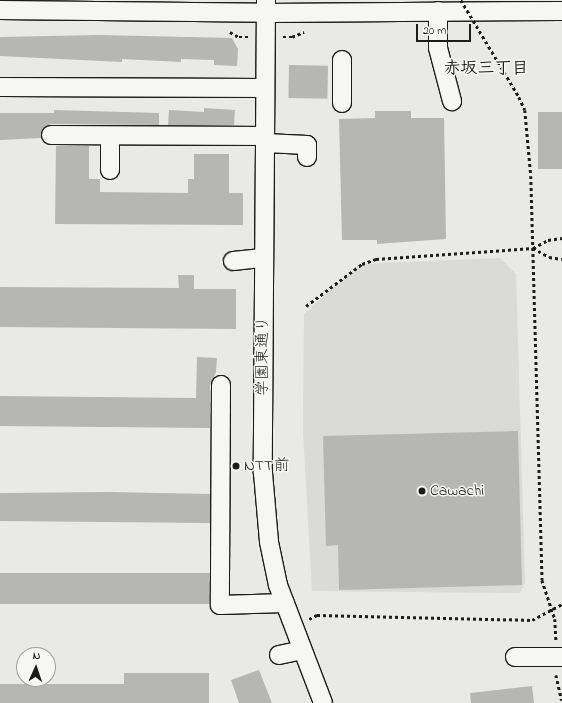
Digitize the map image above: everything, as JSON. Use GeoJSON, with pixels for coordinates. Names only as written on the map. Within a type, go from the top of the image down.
{"type":"FeatureCollection","features":[{"type":"Feature","properties":{"kind":"street"},"geometry":{"type":"LineString","coordinates":[[0,10],[266,6],[438,11],[562,11],[562,16]]}},
{"type":"Feature","properties":{"kind":"street","name":"学園東通り"},"geometry":{"type":"LineString","coordinates":[[266,6],[264,88],[263,473],[269,542],[285,603],[323,703]]}},
{"type":"Feature","properties":{"kind":"street"},"geometry":{"type":"LineString","coordinates":[[438,11],[438,48],[452,102]]}},
{"type":"Feature","properties":{"kind":"street"},"geometry":{"type":"LineString","coordinates":[[342,60],[342,103]]}},
{"type":"Feature","properties":{"kind":"street"},"geometry":{"type":"LineString","coordinates":[[0,87],[264,88]]}},
{"type":"Feature","properties":{"kind":"street"},"geometry":{"type":"LineString","coordinates":[[51,135],[265,140],[307,145],[307,158]]}},
{"type":"Feature","properties":{"kind":"street"},"geometry":{"type":"LineString","coordinates":[[110,136],[110,170]]}},
{"type":"Feature","properties":{"kind":"street"},"geometry":{"type":"LineString","coordinates":[[233,261],[263,258]]}},
{"type":"Feature","properties":{"kind":"street"},"geometry":{"type":"LineString","coordinates":[[221,385],[220,605],[285,603]]}},
{"type":"Feature","properties":{"kind":"street"},"geometry":{"type":"LineString","coordinates":[[279,655],[302,650]]}},
{"type":"Feature","properties":{"kind":"street"},"geometry":{"type":"LineString","coordinates":[[515,657],[562,657]]}},
{"type":"Feature","properties":{"kind":"path"},"geometry":{"type":"LineString","coordinates":[[461,0],[519,97],[525,110],[533,248],[542,580]]}},
{"type":"Feature","properties":{"kind":"path"},"geometry":{"type":"LineString","coordinates":[[306,306],[362,264],[376,259],[533,248],[548,240],[562,238]]}},
{"type":"Feature","properties":{"kind":"path"},"geometry":{"type":"LineString","coordinates":[[533,248],[548,257],[562,259]]}},
{"type":"Feature","properties":{"kind":"path"},"geometry":{"type":"LineString","coordinates":[[293,626],[317,615],[532,620],[562,604]]}},
{"type":"Feature","properties":{"kind":"shaded area"},"geometry":{"type":"Polygon","coordinates":[[[500,258],[516,274],[525,583],[520,593],[312,591],[303,431],[304,314],[359,264],[500,258]]]}},
{"type":"Feature","properties":{"kind":"building"},"geometry":{"type":"Polygon","coordinates":[[[99,35],[232,38],[238,49],[237,66],[214,65],[214,60],[181,59],[181,62],[122,59],[122,62],[0,56],[0,37],[99,35]]]}},
{"type":"Feature","properties":{"kind":"building"},"geometry":{"type":"Polygon","coordinates":[[[289,65],[328,66],[327,99],[288,98],[289,65]]]}},
{"type":"Feature","properties":{"kind":"building"},"geometry":{"type":"Polygon","coordinates":[[[204,108],[235,110],[234,125],[168,125],[169,110],[204,112],[204,108]]]}},
{"type":"Feature","properties":{"kind":"building"},"geometry":{"type":"Polygon","coordinates":[[[54,110],[159,113],[159,125],[51,124],[42,129],[41,138],[0,140],[0,113],[54,113],[54,110]]]}},
{"type":"Feature","properties":{"kind":"building"},"geometry":{"type":"Polygon","coordinates":[[[375,111],[411,111],[411,118],[444,118],[446,239],[377,244],[377,240],[342,240],[339,119],[375,118],[375,111]]]}},
{"type":"Feature","properties":{"kind":"building"},"geometry":{"type":"Polygon","coordinates":[[[538,112],[562,112],[562,169],[538,169],[538,112]]]}},
{"type":"Feature","properties":{"kind":"building"},"geometry":{"type":"Polygon","coordinates":[[[56,146],[89,146],[89,179],[100,179],[100,192],[188,193],[188,179],[194,179],[194,154],[229,154],[229,193],[243,193],[243,225],[55,224],[56,146]]]}},
{"type":"Feature","properties":{"kind":"building"},"geometry":{"type":"Polygon","coordinates":[[[178,275],[194,275],[194,289],[236,289],[236,329],[0,327],[0,287],[179,288],[178,275]]]}},
{"type":"Feature","properties":{"kind":"building"},"geometry":{"type":"Polygon","coordinates":[[[197,357],[217,358],[216,372],[210,385],[210,428],[0,426],[0,396],[196,398],[197,357]]]}},
{"type":"Feature","properties":{"kind":"building","name":"Cawachi"},"geometry":{"type":"Polygon","coordinates":[[[518,431],[522,585],[339,590],[338,545],[326,546],[323,436],[518,431]]]}},
{"type":"Feature","properties":{"kind":"building"},"geometry":{"type":"Polygon","coordinates":[[[109,492],[210,494],[210,523],[0,521],[0,493],[109,492]]]}},
{"type":"Feature","properties":{"kind":"building"},"geometry":{"type":"Polygon","coordinates":[[[0,573],[210,573],[210,604],[0,604],[0,573]]]}},
{"type":"Feature","properties":{"kind":"building"},"geometry":{"type":"Polygon","coordinates":[[[259,670],[272,703],[239,703],[231,680],[259,670]]]}},
{"type":"Feature","properties":{"kind":"building"},"geometry":{"type":"Polygon","coordinates":[[[124,673],[209,673],[209,703],[0,703],[0,684],[16,684],[16,687],[56,687],[56,684],[124,684],[124,673]]]}},
{"type":"Feature","properties":{"kind":"building"},"geometry":{"type":"Polygon","coordinates":[[[532,686],[534,703],[471,703],[470,693],[532,686]]]}},
{"type":"Feature","properties":{"kind":"place","name":"NTT前"},"geometry":{"type":"Point","coordinates":[236,466]}},
{"type":"Feature","properties":{"kind":"place","name":"Cawachi"},"geometry":{"type":"Point","coordinates":[422,491]}},
{"type":"Feature","properties":{"kind":"district","name":"赤坂三丁目"},"geometry":{"type":"Point","coordinates":[486,69]}}]}
